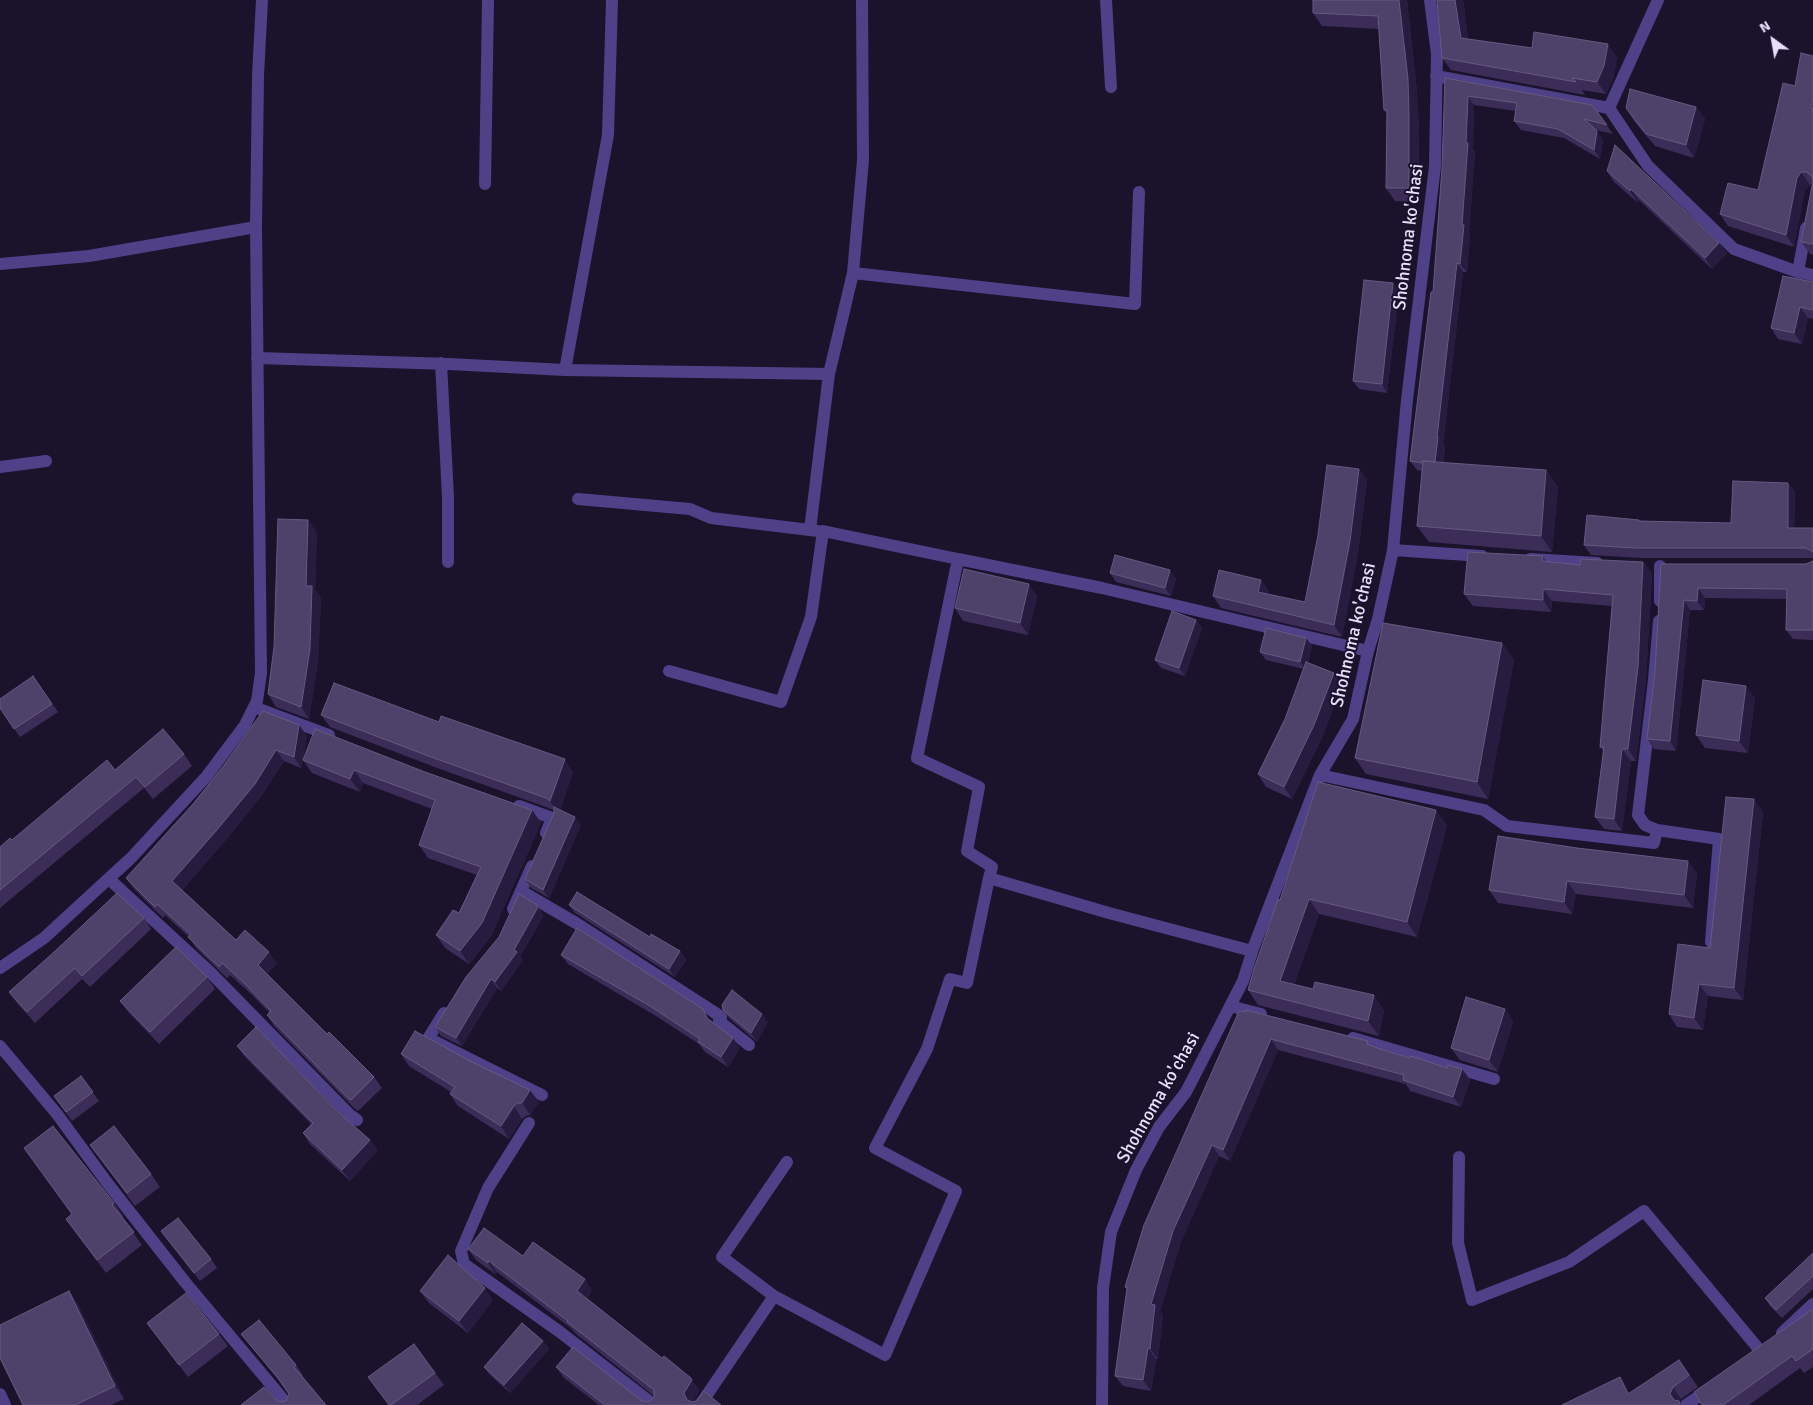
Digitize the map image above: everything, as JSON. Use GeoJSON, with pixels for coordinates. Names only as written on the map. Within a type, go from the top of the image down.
{"type":"FeatureCollection","features":[{"type":"Feature","properties":{"kind":"street"},"geometry":{"type":"LineString","coordinates":[[0,968],[44,938],[130,858],[206,777],[245,726],[257,701],[261,673],[256,227],[258,76],[262,0]]}},
{"type":"Feature","properties":{"kind":"street"},"geometry":{"type":"LineString","coordinates":[[485,184],[488,0]]}},
{"type":"Feature","properties":{"kind":"street"},"geometry":{"type":"LineString","coordinates":[[565,370],[608,135],[612,0]]}},
{"type":"Feature","properties":{"kind":"street"},"geometry":{"type":"LineString","coordinates":[[810,530],[829,374],[852,274],[863,160],[862,0]]}},
{"type":"Feature","properties":{"kind":"street"},"geometry":{"type":"LineString","coordinates":[[1106,0],[1111,87]]}},
{"type":"Feature","properties":{"kind":"street","name":"Shohnoma ko'chasi"},"geometry":{"type":"LineString","coordinates":[[1102,1405],[1103,1288],[1111,1232],[1136,1170],[1159,1127],[1186,1092],[1243,981],[1252,951],[1320,775],[1353,719],[1368,651],[1378,619],[1392,550],[1407,400],[1436,166],[1437,54],[1430,0]]}},
{"type":"Feature","properties":{"kind":"street"},"geometry":{"type":"LineString","coordinates":[[1609,108],[1658,0]]}},
{"type":"Feature","properties":{"kind":"street"},"geometry":{"type":"LineString","coordinates":[[1436,76],[1609,108],[1648,166],[1734,249],[1798,272],[1813,275]]}},
{"type":"Feature","properties":{"kind":"street"},"geometry":{"type":"LineString","coordinates":[[852,274],[1134,304],[1139,192]]}},
{"type":"Feature","properties":{"kind":"street"},"geometry":{"type":"LineString","coordinates":[[1798,272],[1808,218]]}},
{"type":"Feature","properties":{"kind":"street"},"geometry":{"type":"LineString","coordinates":[[0,264],[89,256],[256,227]]}},
{"type":"Feature","properties":{"kind":"street"},"geometry":{"type":"LineString","coordinates":[[257,358],[441,363],[565,370],[829,374]]}},
{"type":"Feature","properties":{"kind":"street"},"geometry":{"type":"LineString","coordinates":[[441,363],[448,497],[448,562]]}},
{"type":"Feature","properties":{"kind":"street"},"geometry":{"type":"LineString","coordinates":[[0,467],[46,461]]}},
{"type":"Feature","properties":{"kind":"street"},"geometry":{"type":"LineString","coordinates":[[578,499],[690,510],[711,518],[823,531],[1111,590],[1368,651]]}},
{"type":"Feature","properties":{"kind":"street"},"geometry":{"type":"LineString","coordinates":[[669,671],[781,702],[811,617],[823,531]]}},
{"type":"Feature","properties":{"kind":"street"},"geometry":{"type":"LineString","coordinates":[[1392,550],[1492,556]]}},
{"type":"Feature","properties":{"kind":"street"},"geometry":{"type":"LineString","coordinates":[[1522,558],[1611,564]]}},
{"type":"Feature","properties":{"kind":"street"},"geometry":{"type":"LineString","coordinates":[[787,1162],[722,1257],[774,1296],[885,1355],[956,1190],[875,1148],[927,1049],[950,979],[967,983],[992,867],[967,851],[979,787],[917,758],[958,559]]}},
{"type":"Feature","properties":{"kind":"street"},"geometry":{"type":"LineString","coordinates":[[1660,566],[1654,680],[1638,815],[1646,825],[1657,830],[1719,839],[1711,942]]}},
{"type":"Feature","properties":{"kind":"street"},"geometry":{"type":"LineString","coordinates":[[254,707],[342,740]]}},
{"type":"Feature","properties":{"kind":"street"},"geometry":{"type":"LineString","coordinates":[[1320,775],[1484,810],[1507,826],[1654,843],[1657,830]]}},
{"type":"Feature","properties":{"kind":"street"},"geometry":{"type":"LineString","coordinates":[[508,802],[552,818],[509,917]]}},
{"type":"Feature","properties":{"kind":"street"},"geometry":{"type":"LineString","coordinates":[[989,878],[1109,913],[1252,951]]}},
{"type":"Feature","properties":{"kind":"street"},"geometry":{"type":"LineString","coordinates":[[109,879],[212,973],[357,1120]]}},
{"type":"Feature","properties":{"kind":"street"},"geometry":{"type":"LineString","coordinates":[[521,892],[576,923],[714,1012],[720,1017],[719,1021],[749,1044]]}},
{"type":"Feature","properties":{"kind":"street"},"geometry":{"type":"LineString","coordinates":[[450,1004],[429,1036],[430,1039],[542,1095]]}},
{"type":"Feature","properties":{"kind":"street"},"geometry":{"type":"LineString","coordinates":[[1230,1006],[1278,1018]]}},
{"type":"Feature","properties":{"kind":"street"},"geometry":{"type":"LineString","coordinates":[[1345,1036],[1383,1045],[1494,1079]]}},
{"type":"Feature","properties":{"kind":"street"},"geometry":{"type":"LineString","coordinates":[[0,1046],[57,1114],[108,1184],[185,1282],[288,1405]]}},
{"type":"Feature","properties":{"kind":"street"},"geometry":{"type":"LineString","coordinates":[[529,1123],[488,1188],[461,1251],[464,1264],[560,1332],[654,1405]]}},
{"type":"Feature","properties":{"kind":"street"},"geometry":{"type":"LineString","coordinates":[[1459,1157],[1458,1243],[1472,1300],[1569,1262],[1644,1211],[1765,1349],[1813,1304]]}},
{"type":"Feature","properties":{"kind":"street"},"geometry":{"type":"LineString","coordinates":[[700,1405],[774,1296]]}},
{"type":"Feature","properties":{"kind":"street"},"geometry":{"type":"LineString","coordinates":[[1686,1405],[1724,1379]]}},
{"type":"Feature","properties":{"kind":"street"},"geometry":{"type":"LineString","coordinates":[[0,1394],[5,1405]]}},
{"type":"Feature","properties":{"kind":"building"},"geometry":{"type":"Polygon","coordinates":[[[1313,0],[1399,0],[1408,79],[1409,188],[1386,188],[1387,110],[1384,110],[1378,16],[1313,13],[1313,0]]]}},
{"type":"Feature","properties":{"kind":"building"},"geometry":{"type":"Polygon","coordinates":[[[1437,0],[1455,0],[1461,38],[1532,48],[1534,32],[1608,44],[1604,66],[1597,82],[1572,78],[1576,82],[1442,58],[1437,0]]]}},
{"type":"Feature","properties":{"kind":"building"},"geometry":{"type":"Polygon","coordinates":[[[1801,53],[1813,56],[1813,99],[1811,108],[1813,108],[1813,181],[1807,172],[1801,172],[1797,178],[1786,235],[1720,214],[1728,183],[1758,190],[1783,83],[1795,86],[1801,53]]]}},
{"type":"Feature","properties":{"kind":"building"},"geometry":{"type":"Polygon","coordinates":[[[1445,78],[1592,105],[1607,125],[1584,119],[1597,131],[1594,150],[1558,129],[1514,121],[1517,103],[1468,96],[1466,143],[1468,143],[1460,264],[1457,263],[1435,462],[1423,461],[1422,463],[1410,461],[1431,292],[1433,292],[1442,168],[1445,78]]]}},
{"type":"Feature","properties":{"kind":"building"},"geometry":{"type":"Polygon","coordinates":[[[1630,89],[1696,107],[1686,145],[1646,134],[1626,108],[1630,89]]]}},
{"type":"Feature","properties":{"kind":"building"},"geometry":{"type":"Polygon","coordinates":[[[1615,145],[1719,243],[1705,258],[1631,189],[1630,191],[1607,171],[1615,145]]]}},
{"type":"Feature","properties":{"kind":"building"},"geometry":{"type":"Polygon","coordinates":[[[1813,181],[1813,244],[1801,242],[1813,181]]]}},
{"type":"Feature","properties":{"kind":"building"},"geometry":{"type":"Polygon","coordinates":[[[1783,276],[1813,282],[1813,310],[1800,307],[1794,333],[1771,328],[1783,276]]]}},
{"type":"Feature","properties":{"kind":"building"},"geometry":{"type":"Polygon","coordinates":[[[1364,280],[1393,283],[1382,384],[1353,381],[1364,280]]]}},
{"type":"Feature","properties":{"kind":"building"},"geometry":{"type":"Polygon","coordinates":[[[1423,461],[1546,470],[1541,536],[1417,526],[1423,461]]]}},
{"type":"Feature","properties":{"kind":"building"},"geometry":{"type":"Polygon","coordinates":[[[1327,465],[1359,469],[1350,541],[1334,625],[1213,596],[1219,570],[1261,580],[1258,592],[1305,602],[1318,535],[1327,465]]]}},
{"type":"Feature","properties":{"kind":"building"},"geometry":{"type":"Polygon","coordinates":[[[1733,481],[1788,483],[1788,528],[1813,528],[1813,552],[1806,548],[1635,548],[1584,545],[1587,515],[1639,521],[1731,523],[1733,481]]]}},
{"type":"Feature","properties":{"kind":"building"},"geometry":{"type":"Polygon","coordinates":[[[278,519],[308,520],[306,586],[312,586],[310,649],[301,707],[268,694],[274,647],[278,519]]]}},
{"type":"Feature","properties":{"kind":"building"},"geometry":{"type":"Polygon","coordinates":[[[1468,552],[1543,556],[1542,561],[1580,565],[1581,559],[1643,562],[1638,667],[1628,749],[1622,749],[1614,819],[1595,817],[1604,747],[1600,747],[1613,595],[1543,589],[1543,600],[1464,594],[1468,552]]]}},
{"type":"Feature","properties":{"kind":"building"},"geometry":{"type":"Polygon","coordinates":[[[1115,555],[1170,570],[1165,588],[1110,573],[1115,555]]]}},
{"type":"Feature","properties":{"kind":"building"},"geometry":{"type":"Polygon","coordinates":[[[1813,561],[1813,630],[1786,630],[1787,589],[1698,588],[1697,601],[1684,600],[1670,741],[1647,739],[1655,671],[1661,564],[1806,564],[1813,561]]]}},
{"type":"Feature","properties":{"kind":"building"},"geometry":{"type":"Polygon","coordinates":[[[964,569],[1029,584],[1020,623],[955,608],[964,569]]]}},
{"type":"Feature","properties":{"kind":"building"},"geometry":{"type":"Polygon","coordinates":[[[1172,611],[1196,620],[1179,668],[1155,660],[1172,611]]]}},
{"type":"Feature","properties":{"kind":"building"},"geometry":{"type":"Polygon","coordinates":[[[1383,623],[1502,643],[1477,782],[1355,758],[1383,623]]]}},
{"type":"Feature","properties":{"kind":"building"},"geometry":{"type":"Polygon","coordinates":[[[1266,628],[1306,638],[1300,662],[1260,652],[1266,628]]]}},
{"type":"Feature","properties":{"kind":"building"},"geometry":{"type":"Polygon","coordinates":[[[1306,662],[1334,673],[1314,725],[1284,787],[1258,774],[1285,719],[1306,662]]]}},
{"type":"Feature","properties":{"kind":"building"},"geometry":{"type":"Polygon","coordinates":[[[33,676],[52,704],[14,729],[0,708],[0,699],[33,676]]]}},
{"type":"Feature","properties":{"kind":"building"},"geometry":{"type":"Polygon","coordinates":[[[1703,680],[1746,686],[1739,741],[1696,735],[1703,680]]]}},
{"type":"Feature","properties":{"kind":"building"},"geometry":{"type":"Polygon","coordinates":[[[334,683],[439,722],[441,716],[565,759],[550,801],[321,715],[334,683]]]}},
{"type":"Feature","properties":{"kind":"building"},"geometry":{"type":"Polygon","coordinates":[[[263,711],[299,725],[294,757],[276,750],[255,784],[172,881],[236,940],[245,930],[269,952],[258,965],[327,1034],[329,1032],[374,1077],[351,1100],[267,1015],[271,1011],[243,982],[222,963],[219,967],[188,937],[191,935],[157,904],[155,907],[126,878],[193,804],[263,711]]]}},
{"type":"Feature","properties":{"kind":"building"},"geometry":{"type":"Polygon","coordinates":[[[163,729],[184,754],[145,787],[136,777],[0,890],[0,847],[10,838],[12,840],[107,760],[115,770],[163,729]]]}},
{"type":"Feature","properties":{"kind":"building"},"geometry":{"type":"Polygon","coordinates":[[[315,729],[425,772],[532,810],[482,923],[460,951],[436,935],[453,910],[459,913],[481,867],[419,845],[435,800],[354,770],[350,779],[303,760],[315,729]]]}},
{"type":"Feature","properties":{"kind":"building"},"geometry":{"type":"Polygon","coordinates":[[[1318,782],[1436,810],[1407,922],[1309,899],[1280,981],[1313,989],[1315,982],[1374,995],[1368,1021],[1248,990],[1278,899],[1280,900],[1318,782]]]}},
{"type":"Feature","properties":{"kind":"building"},"geometry":{"type":"Polygon","coordinates":[[[1726,797],[1754,799],[1734,988],[1699,984],[1694,1018],[1669,1014],[1678,944],[1710,948],[1726,797]]]}},
{"type":"Feature","properties":{"kind":"building"},"geometry":{"type":"Polygon","coordinates":[[[554,807],[575,817],[543,890],[525,879],[554,813],[554,807]]]}},
{"type":"Feature","properties":{"kind":"building"},"geometry":{"type":"Polygon","coordinates":[[[1498,836],[1577,848],[1688,861],[1684,895],[1567,881],[1564,902],[1489,890],[1498,836]]]}},
{"type":"Feature","properties":{"kind":"building"},"geometry":{"type":"Polygon","coordinates":[[[577,892],[650,937],[651,934],[680,951],[669,969],[569,905],[577,892]]]}},
{"type":"Feature","properties":{"kind":"building"},"geometry":{"type":"Polygon","coordinates":[[[117,893],[144,918],[82,976],[75,968],[27,1012],[9,992],[117,893]]]}},
{"type":"Feature","properties":{"kind":"building"},"geometry":{"type":"Polygon","coordinates":[[[519,894],[538,907],[514,950],[517,952],[495,982],[491,979],[456,1038],[435,1027],[466,977],[499,937],[519,894]]]}},
{"type":"Feature","properties":{"kind":"building"},"geometry":{"type":"Polygon","coordinates":[[[577,928],[703,1009],[707,1018],[733,1038],[721,1057],[698,1042],[700,1039],[650,1006],[561,955],[577,928]]]}},
{"type":"Feature","properties":{"kind":"building"},"geometry":{"type":"Polygon","coordinates":[[[176,947],[207,977],[150,1032],[120,1001],[176,947]]]}},
{"type":"Feature","properties":{"kind":"building"},"geometry":{"type":"Polygon","coordinates":[[[732,990],[762,1014],[751,1033],[723,1010],[722,1005],[732,990]]]}},
{"type":"Feature","properties":{"kind":"building"},"geometry":{"type":"Polygon","coordinates":[[[1466,997],[1505,1009],[1489,1060],[1451,1048],[1466,997]]]}},
{"type":"Feature","properties":{"kind":"building"},"geometry":{"type":"Polygon","coordinates":[[[1246,1010],[1368,1041],[1367,1044],[1410,1058],[1411,1056],[1447,1068],[1448,1065],[1462,1069],[1453,1097],[1403,1080],[1404,1075],[1271,1039],[1223,1150],[1212,1145],[1173,1231],[1151,1304],[1155,1305],[1150,1349],[1148,1348],[1143,1380],[1115,1376],[1127,1288],[1125,1287],[1144,1225],[1239,1011],[1246,1012],[1246,1010]]]}},
{"type":"Feature","properties":{"kind":"building"},"geometry":{"type":"Polygon","coordinates":[[[256,1027],[337,1111],[370,1140],[342,1170],[303,1133],[313,1123],[237,1046],[256,1027]]]}},
{"type":"Feature","properties":{"kind":"building"},"geometry":{"type":"Polygon","coordinates":[[[415,1031],[472,1062],[530,1090],[522,1103],[517,1103],[514,1106],[501,1126],[450,1094],[455,1087],[401,1054],[415,1031]]]}},
{"type":"Feature","properties":{"kind":"building"},"geometry":{"type":"Polygon","coordinates":[[[81,1076],[93,1092],[66,1112],[54,1096],[81,1076]]]}},
{"type":"Feature","properties":{"kind":"building"},"geometry":{"type":"Polygon","coordinates":[[[53,1126],[114,1203],[112,1205],[134,1232],[97,1260],[66,1219],[72,1214],[24,1148],[53,1126]]]}},
{"type":"Feature","properties":{"kind":"building"},"geometry":{"type":"Polygon","coordinates":[[[114,1126],[151,1174],[127,1193],[90,1145],[114,1126]]]}},
{"type":"Feature","properties":{"kind":"building"},"geometry":{"type":"Polygon","coordinates":[[[178,1218],[211,1259],[194,1273],[161,1231],[178,1218]]]}},
{"type":"Feature","properties":{"kind":"building"},"geometry":{"type":"Polygon","coordinates":[[[484,1228],[523,1256],[533,1242],[585,1279],[577,1291],[662,1358],[664,1356],[691,1378],[692,1380],[684,1393],[687,1400],[696,1401],[704,1391],[721,1405],[605,1405],[556,1367],[573,1347],[642,1401],[649,1402],[654,1396],[654,1390],[489,1261],[488,1263],[468,1249],[484,1228]]]}},
{"type":"Feature","properties":{"kind":"building"},"geometry":{"type":"Polygon","coordinates":[[[1813,1253],[1813,1276],[1776,1310],[1765,1298],[1813,1253]]]}},
{"type":"Feature","properties":{"kind":"building"},"geometry":{"type":"Polygon","coordinates":[[[448,1255],[485,1288],[459,1321],[420,1291],[448,1255]]]}},
{"type":"Feature","properties":{"kind":"building"},"geometry":{"type":"Polygon","coordinates":[[[69,1291],[115,1386],[75,1405],[23,1405],[0,1358],[0,1325],[69,1291]]]}},
{"type":"Feature","properties":{"kind":"building"},"geometry":{"type":"Polygon","coordinates":[[[186,1293],[219,1334],[179,1365],[147,1323],[186,1293]]]}},
{"type":"Feature","properties":{"kind":"building"},"geometry":{"type":"Polygon","coordinates":[[[1813,1309],[1813,1349],[1796,1361],[1792,1356],[1723,1405],[1702,1405],[1694,1392],[1813,1309]]]}},
{"type":"Feature","properties":{"kind":"building"},"geometry":{"type":"Polygon","coordinates":[[[259,1320],[296,1365],[294,1367],[326,1405],[241,1405],[264,1387],[278,1402],[286,1401],[289,1394],[241,1334],[259,1320]]]}},
{"type":"Feature","properties":{"kind":"building"},"geometry":{"type":"Polygon","coordinates":[[[522,1323],[543,1341],[504,1385],[484,1367],[522,1323]]]}},
{"type":"Feature","properties":{"kind":"building"},"geometry":{"type":"Polygon","coordinates":[[[414,1344],[435,1373],[389,1405],[368,1377],[414,1344]]]}},
{"type":"Feature","properties":{"kind":"building"},"geometry":{"type":"Polygon","coordinates":[[[1679,1360],[1689,1375],[1673,1387],[1670,1394],[1674,1400],[1679,1401],[1680,1405],[1562,1405],[1620,1377],[1628,1394],[1679,1360]]]}}]}
